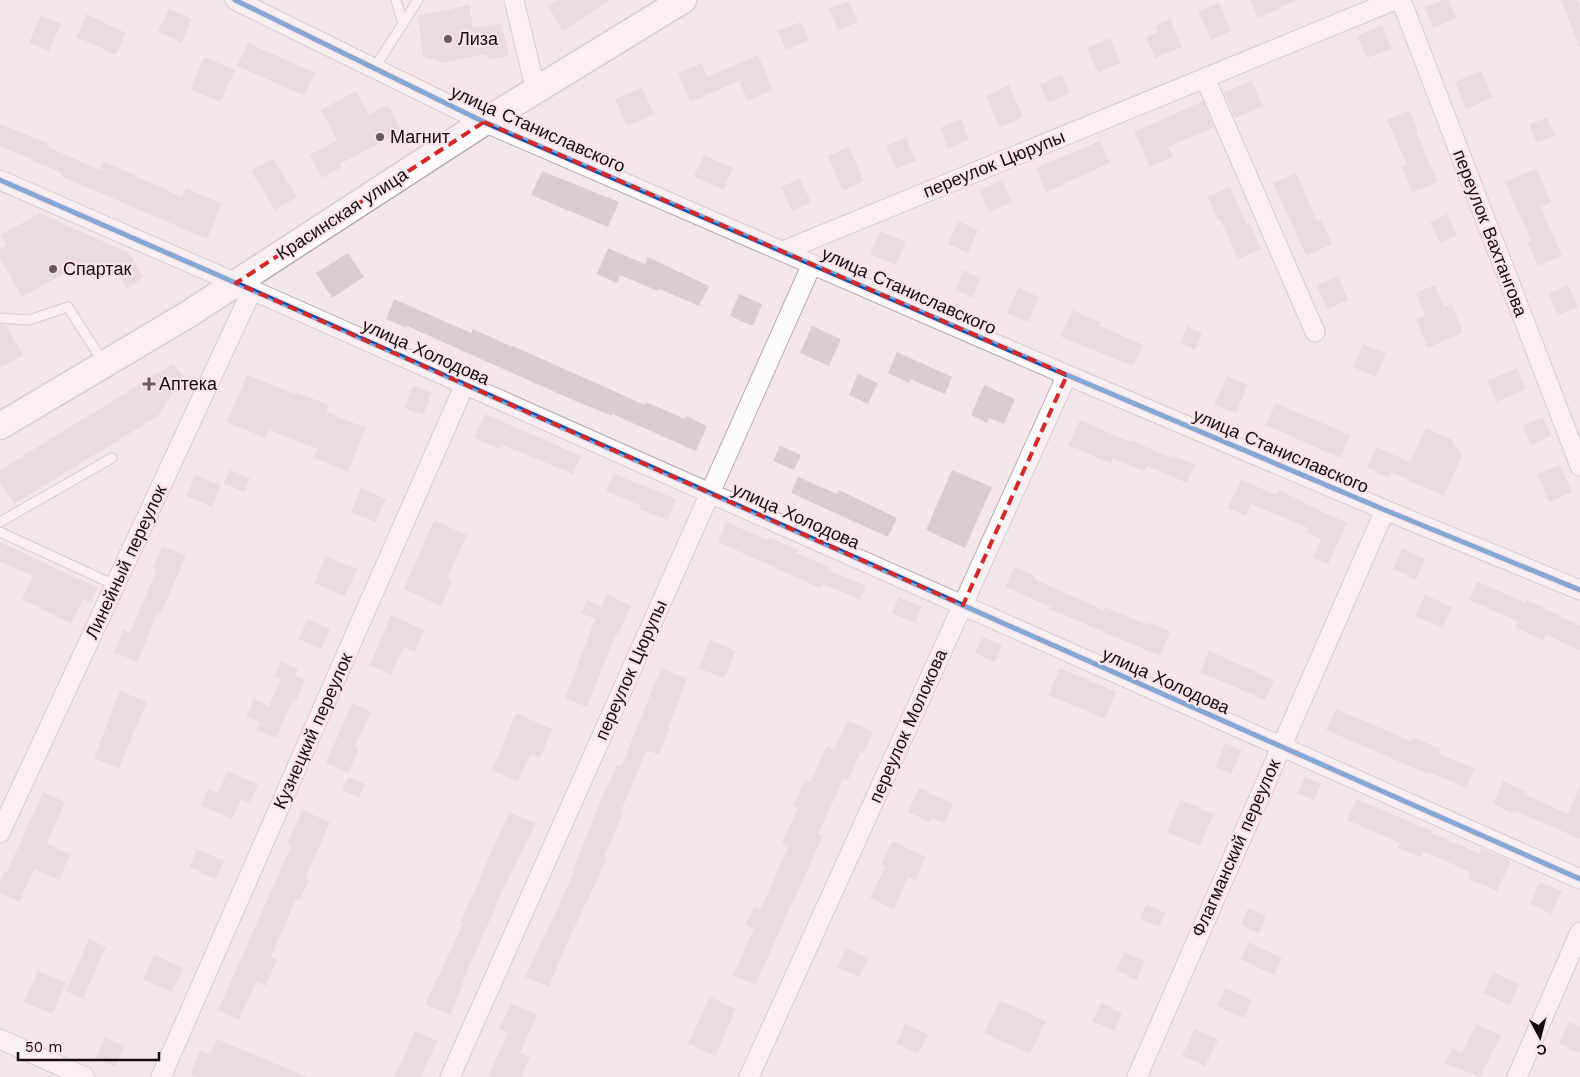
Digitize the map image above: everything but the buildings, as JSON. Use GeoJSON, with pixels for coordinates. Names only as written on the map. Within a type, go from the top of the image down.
{"type":"FeatureCollection","features":[{"type":"Feature","properties":{"kind":"main road","name":"Красинская улица"},"geometry":{"type":"LineString","coordinates":[[0,426],[187,315],[244,287],[484,122],[683,0]]}},
{"type":"Feature","properties":{"kind":"street","name":"улица Станиславского"},"geometry":{"type":"LineString","coordinates":[[235,0],[484,122],[1067,375],[1385,510],[1580,590]]}},
{"type":"Feature","properties":{"kind":"street"},"geometry":{"type":"LineString","coordinates":[[514,0],[536,91]]}},
{"type":"Feature","properties":{"kind":"street","name":"переулок Цюрупы"},"geometry":{"type":"LineString","coordinates":[[783,251],[1395,0]]}},
{"type":"Feature","properties":{"kind":"street","name":"переулок Вахтангова"},"geometry":{"type":"LineString","coordinates":[[1401,0],[1580,466]]}},
{"type":"Feature","properties":{"kind":"street"},"geometry":{"type":"LineString","coordinates":[[1206,78],[1315,332]]}},
{"type":"Feature","properties":{"kind":"street","name":"улица Холодова"},"geometry":{"type":"LineString","coordinates":[[0,180],[465,384],[1580,879]]}},
{"type":"Feature","properties":{"kind":"street","name":"переулок Цюрупы"},"geometry":{"type":"LineString","coordinates":[[450,1077],[812,264]]}},
{"type":"Feature","properties":{"kind":"street","name":"Линейный переулок"},"geometry":{"type":"LineString","coordinates":[[0,833],[115,585],[244,287]]}},
{"type":"Feature","properties":{"kind":"street","name":"переулок Молокова"},"geometry":{"type":"LineString","coordinates":[[749,1077],[1067,375]]}},
{"type":"Feature","properties":{"kind":"street","name":"Кузнецкий переулок"},"geometry":{"type":"LineString","coordinates":[[161,1077],[465,384]]}},
{"type":"Feature","properties":{"kind":"street","name":"Флагманский переулок"},"geometry":{"type":"LineString","coordinates":[[1136,1077],[1385,510]]}},
{"type":"Feature","properties":{"kind":"street"},"geometry":{"type":"LineString","coordinates":[[1516,1077],[1580,932]]}},
{"type":"Feature","properties":{"kind":"street"},"geometry":{"type":"LineString","coordinates":[[0,1039],[85,1077]]}},
{"type":"Feature","properties":{"kind":"lane"},"geometry":{"type":"LineString","coordinates":[[396,0],[403,24]]}},
{"type":"Feature","properties":{"kind":"lane"},"geometry":{"type":"LineString","coordinates":[[375,67],[418,0]]}},
{"type":"Feature","properties":{"kind":"lane"},"geometry":{"type":"LineString","coordinates":[[0,318],[29,320],[68,307],[105,364]]}},
{"type":"Feature","properties":{"kind":"lane"},"geometry":{"type":"LineString","coordinates":[[0,522],[112,458]]}},
{"type":"Feature","properties":{"kind":"lane"},"geometry":{"type":"LineString","coordinates":[[0,532],[115,585]]}},
{"type":"Feature","properties":{"kind":"highlighted area"},"geometry":{"type":"Polygon","coordinates":[[[484,122],[1067,375],[963,605],[236,283],[484,122]]]}},
{"type":"Feature","properties":{"kind":"cycle path"},"geometry":{"type":"LineString","coordinates":[[235,0],[484,122],[1067,375],[1385,510],[1580,590]]}},
{"type":"Feature","properties":{"kind":"cycle path"},"geometry":{"type":"LineString","coordinates":[[0,180],[1580,879]]}},
{"type":"Feature","properties":{"kind":"place","name":"Лиза"},"geometry":{"type":"Point","coordinates":[448,39]}},
{"type":"Feature","properties":{"kind":"place","name":"Магнит"},"geometry":{"type":"Point","coordinates":[380,137]}},
{"type":"Feature","properties":{"kind":"place","name":"Спартак"},"geometry":{"type":"Point","coordinates":[53,269]}},
{"type":"Feature","properties":{"kind":"place","name":"Аптека"},"geometry":{"type":"Point","coordinates":[149,384]}}]}
